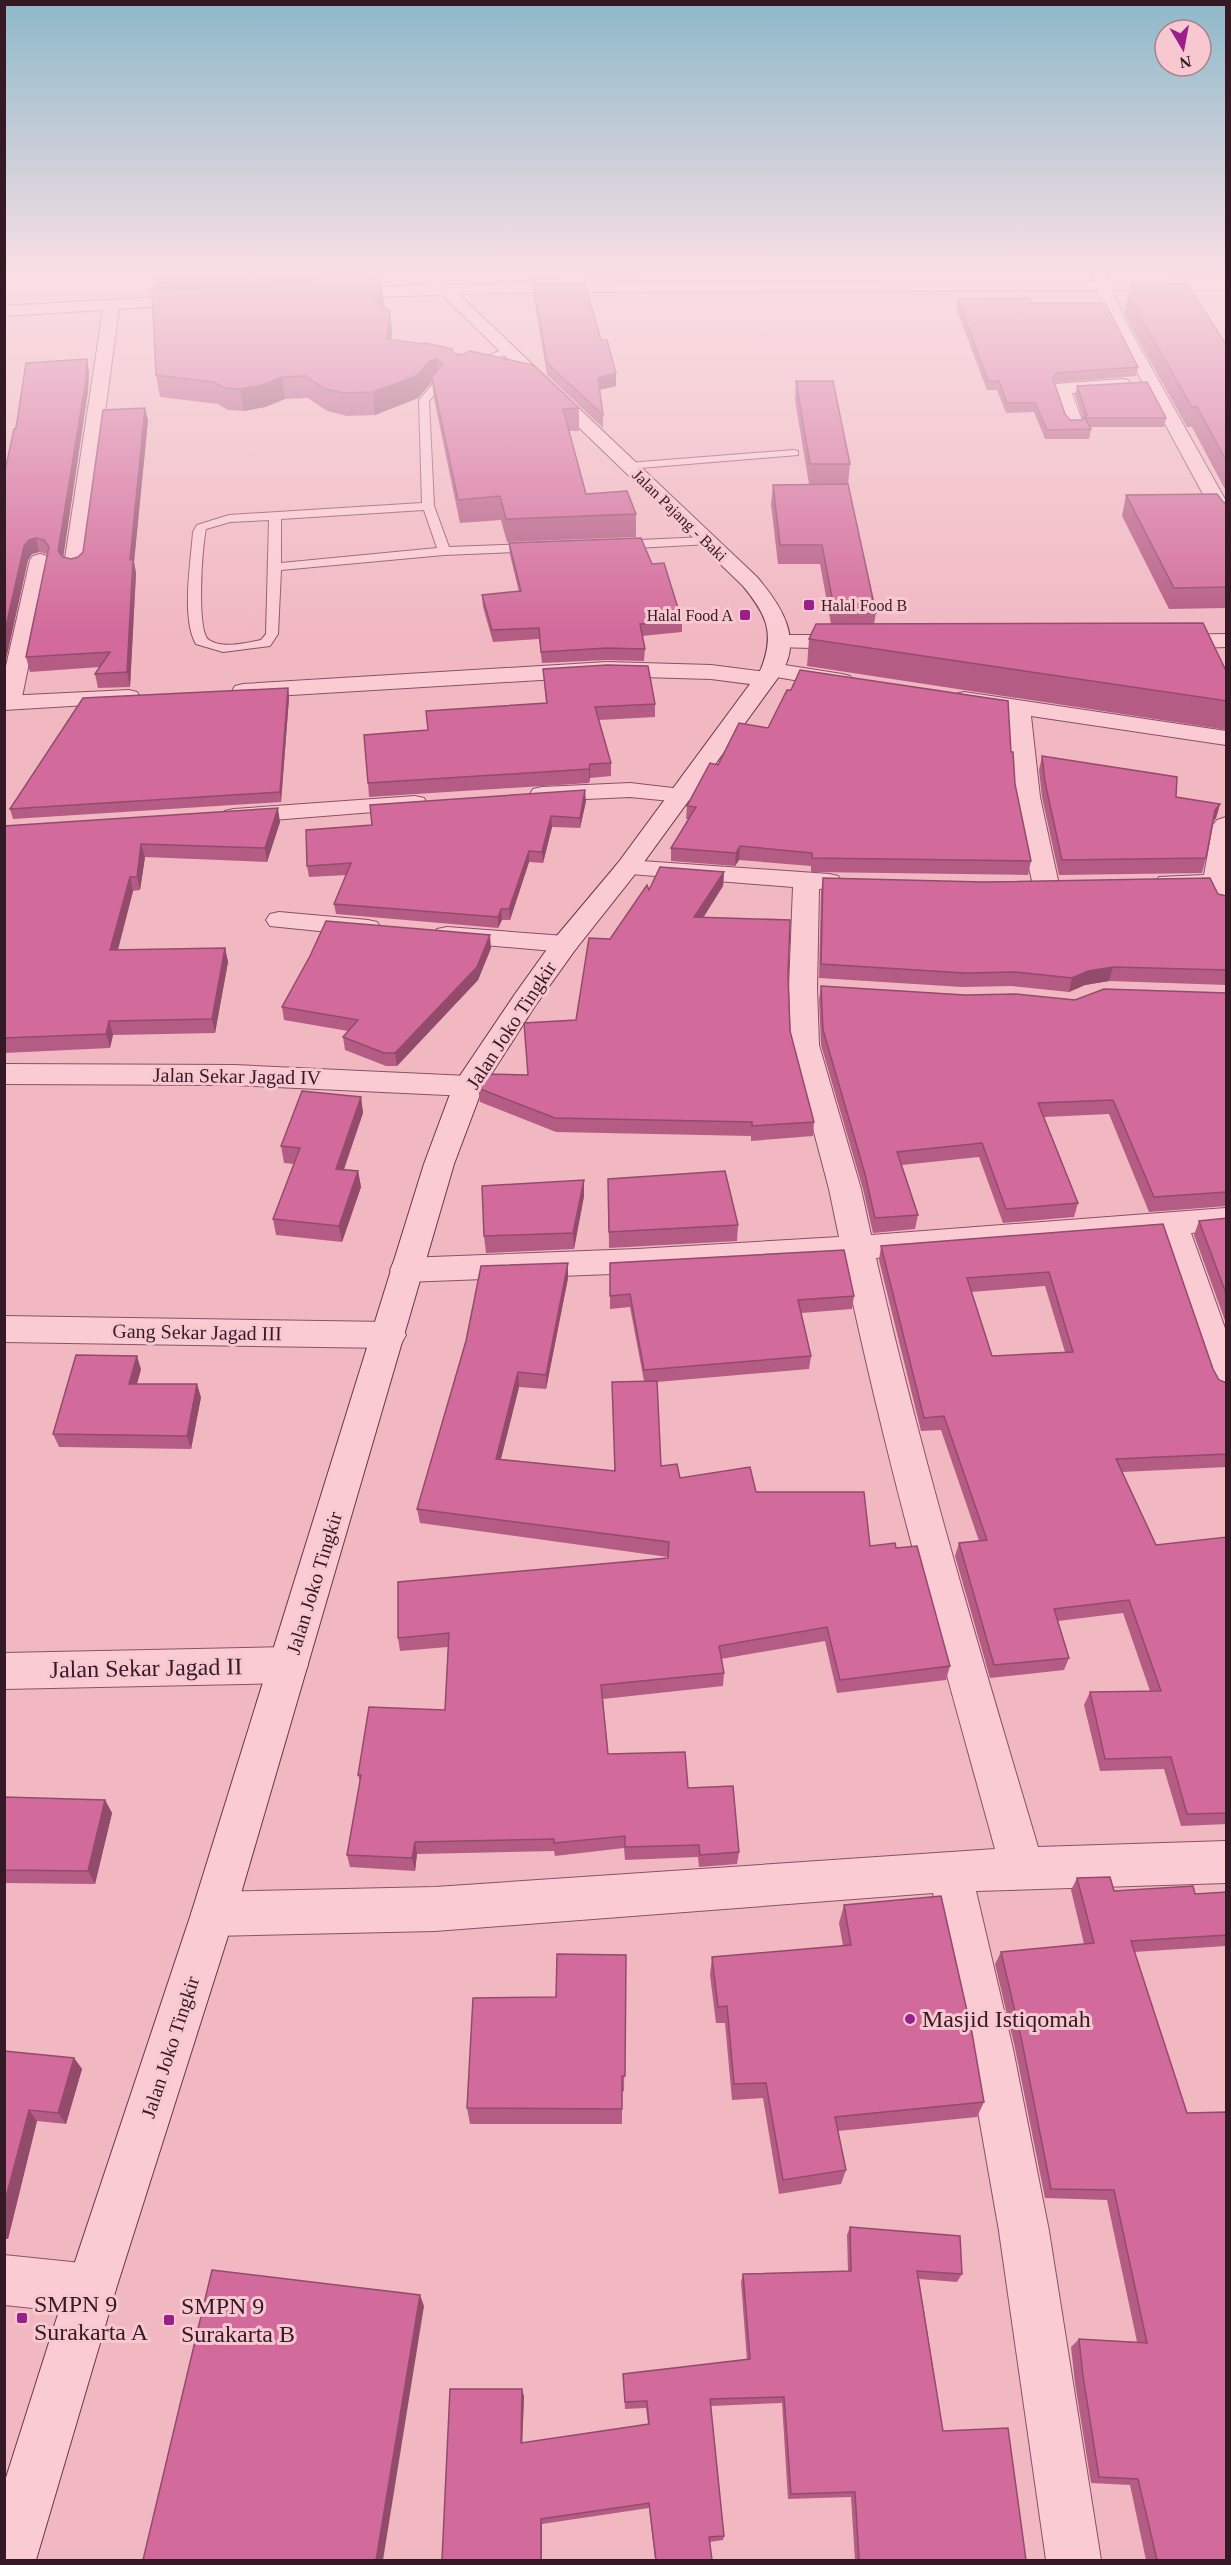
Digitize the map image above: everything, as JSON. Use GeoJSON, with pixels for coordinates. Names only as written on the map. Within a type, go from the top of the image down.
{"type":"FeatureCollection","features":[{"type":"Feature","properties":{"kind":"street"},"geometry":{"type":"LineString","coordinates":[[74,565],[99,392]]}},
{"type":"Feature","properties":{"kind":"street","name":"Jalan Pajang - Baki"},"geometry":{"type":"LineString","coordinates":[[550,392],[705,542],[747,578],[775,615],[781,630],[781,642]]}},
{"type":"Feature","properties":{"kind":"street"},"geometry":{"type":"LineString","coordinates":[[1063,392],[1074,423]]}},
{"type":"Feature","properties":{"kind":"street"},"geometry":{"type":"LineString","coordinates":[[1158,392],[1227,518]]}},
{"type":"Feature","properties":{"kind":"street"},"geometry":{"type":"LineString","coordinates":[[40,560],[7,703],[150,696]]}},
{"type":"Feature","properties":{"kind":"street"},"geometry":{"type":"LineString","coordinates":[[1144,642],[1227,641]]}},
{"type":"Feature","properties":{"kind":"street"},"geometry":{"type":"LineString","coordinates":[[769,674],[780,656],[781,642],[873,642]]}},
{"type":"Feature","properties":{"kind":"street"},"geometry":{"type":"LineString","coordinates":[[220,692],[607,669],[769,674],[861,683]]}},
{"type":"Feature","properties":{"kind":"street","name":"Jalan Joko Tingkir"},"geometry":{"type":"LineString","coordinates":[[8,2560],[91,2289],[213,1914],[439,1164],[468,1086],[565,944],[627,868],[769,674]]}},
{"type":"Feature","properties":{"kind":"street"},"geometry":{"type":"LineString","coordinates":[[940,695],[1227,738]]}},
{"type":"Feature","properties":{"kind":"street"},"geometry":{"type":"LineString","coordinates":[[1019,707],[1020,751],[1026,801],[1046,885]]}},
{"type":"Feature","properties":{"kind":"street"},"geometry":{"type":"LineString","coordinates":[[523,796],[630,790],[681,795]]}},
{"type":"Feature","properties":{"kind":"street"},"geometry":{"type":"LineString","coordinates":[[213,818],[433,802]]}},
{"type":"Feature","properties":{"kind":"street"},"geometry":{"type":"LineString","coordinates":[[1144,883],[1223,890],[1227,825]]}},
{"type":"Feature","properties":{"kind":"street"},"geometry":{"type":"LineString","coordinates":[[627,868],[806,882],[849,882]]}},
{"type":"Feature","properties":{"kind":"street"},"geometry":{"type":"LineString","coordinates":[[806,882],[814,989],[805,1045],[827,1120],[881,1356],[924,1527],[1022,1867]]}},
{"type":"Feature","properties":{"kind":"street"},"geometry":{"type":"LineString","coordinates":[[279,920],[388,930]]}},
{"type":"Feature","properties":{"kind":"street"},"geometry":{"type":"LineString","coordinates":[[423,933],[565,944]]}},
{"type":"Feature","properties":{"kind":"street","name":"Jalan Sekar Jagad IV"},"geometry":{"type":"LineString","coordinates":[[4,1074],[235,1075],[468,1086]]}},
{"type":"Feature","properties":{"kind":"street"},"geometry":{"type":"LineString","coordinates":[[406,1270],[637,1261],[857,1248],[1227,1219]]}},
{"type":"Feature","properties":{"kind":"street"},"geometry":{"type":"LineString","coordinates":[[1171,1223],[1195,1285],[1227,1382]]}},
{"type":"Feature","properties":{"kind":"street","name":"Gang Sekar Jagad III"},"geometry":{"type":"LineString","coordinates":[[4,1329],[389,1335]]}},
{"type":"Feature","properties":{"kind":"street","name":"Jalan Sekar Jagad II"},"geometry":{"type":"LineString","coordinates":[[4,1671],[288,1665]]}},
{"type":"Feature","properties":{"kind":"street"},"geometry":{"type":"LineString","coordinates":[[213,1914],[435,1909],[950,1871],[1227,1862]]}},
{"type":"Feature","properties":{"kind":"street"},"geometry":{"type":"LineString","coordinates":[[950,1871],[990,2049],[1024,2230],[1074,2560]]}},
{"type":"Feature","properties":{"kind":"street"},"geometry":{"type":"LineString","coordinates":[[4,2280],[91,2289]]}},
{"type":"Feature","properties":{"kind":"lane"},"geometry":{"type":"LineString","coordinates":[[432,392],[424,400],[428,506],[444,551]]}},
{"type":"Feature","properties":{"kind":"lane"},"geometry":{"type":"LineString","coordinates":[[628,466],[794,453]]}},
{"type":"Feature","properties":{"kind":"lane"},"geometry":{"type":"LineString","coordinates":[[275,518],[272,634],[264,643],[233,648],[210,645],[201,641],[197,635],[195,609],[201,527],[229,519],[275,518],[428,506]]}},
{"type":"Feature","properties":{"kind":"lane"},"geometry":{"type":"LineString","coordinates":[[606,545],[705,542]]}},
{"type":"Feature","properties":{"kind":"lane"},"geometry":{"type":"LineString","coordinates":[[275,567],[444,551],[548,548]]}},
{"type":"Feature","properties":{"kind":"building"},"geometry":{"type":"Polygon","coordinates":[[[22,392],[84,392],[58,551],[63,557],[71,559],[83,552],[103,410],[145,408],[130,560],[133,559],[127,672],[95,674],[110,652],[26,657],[49,547],[44,540],[36,538],[29,540],[24,546],[4,635],[4,475],[16,428],[22,392]]]}},
{"type":"Feature","properties":{"kind":"building"},"geometry":{"type":"Polygon","coordinates":[[[338,392],[374,392],[373,392],[338,392]]]}},
{"type":"Feature","properties":{"kind":"building"},"geometry":{"type":"Polygon","coordinates":[[[435,392],[562,392],[579,408],[563,409],[586,494],[627,491],[636,514],[506,519],[500,496],[458,500],[435,392]]]}},
{"type":"Feature","properties":{"kind":"building"},"geometry":{"type":"Polygon","coordinates":[[[578,392],[600,392],[603,415],[578,392]]]}},
{"type":"Feature","properties":{"kind":"building"},"geometry":{"type":"Polygon","coordinates":[[[798,392],[835,392],[850,464],[810,464],[798,392]]]}},
{"type":"Feature","properties":{"kind":"building"},"geometry":{"type":"Polygon","coordinates":[[[1003,392],[1057,392],[1065,414],[1070,420],[1082,420],[1087,415],[1079,392],[1152,392],[1166,418],[1085,418],[1091,429],[1047,430],[1035,403],[1007,403],[1003,392]]]}},
{"type":"Feature","properties":{"kind":"building"},"geometry":{"type":"Polygon","coordinates":[[[1183,392],[1227,392],[1227,462],[1197,407],[1192,407],[1183,392]]]}},
{"type":"Feature","properties":{"kind":"building"},"geometry":{"type":"Polygon","coordinates":[[[848,484],[876,613],[835,613],[822,545],[780,545],[773,485],[848,484]]]}},
{"type":"Feature","properties":{"kind":"building"},"geometry":{"type":"Polygon","coordinates":[[[1217,494],[1227,504],[1227,587],[1174,588],[1126,495],[1217,494]]]}},
{"type":"Feature","properties":{"kind":"building"},"geometry":{"type":"Polygon","coordinates":[[[641,538],[652,564],[664,563],[682,621],[640,624],[645,649],[607,648],[541,652],[539,628],[492,630],[482,595],[521,591],[509,543],[641,538]]]}},
{"type":"Feature","properties":{"kind":"building"},"geometry":{"type":"Polygon","coordinates":[[[1203,623],[1227,673],[1227,701],[809,639],[816,624],[1203,623]]]}},
{"type":"Feature","properties":{"kind":"building"},"geometry":{"type":"Polygon","coordinates":[[[607,665],[648,666],[655,704],[595,707],[611,763],[590,764],[589,769],[368,783],[364,735],[428,730],[426,711],[547,703],[543,669],[607,665]]]}},
{"type":"Feature","properties":{"kind":"building"},"geometry":{"type":"Polygon","coordinates":[[[800,670],[1008,701],[1015,784],[1031,861],[812,858],[812,853],[740,846],[736,853],[671,848],[696,807],[687,806],[710,763],[718,765],[739,723],[768,728],[800,670]]]}},
{"type":"Feature","properties":{"kind":"building"},"geometry":{"type":"Polygon","coordinates":[[[288,688],[280,792],[10,809],[83,698],[288,688]]]}},
{"type":"Feature","properties":{"kind":"building"},"geometry":{"type":"Polygon","coordinates":[[[1042,756],[1177,777],[1176,797],[1220,804],[1215,810],[1206,858],[1062,860],[1045,782],[1042,756]]]}},
{"type":"Feature","properties":{"kind":"building"},"geometry":{"type":"Polygon","coordinates":[[[585,790],[580,818],[551,816],[542,852],[529,851],[509,909],[501,909],[498,917],[334,904],[351,863],[307,866],[306,830],[372,825],[370,805],[585,790]]]}},
{"type":"Feature","properties":{"kind":"building"},"geometry":{"type":"Polygon","coordinates":[[[278,808],[265,848],[141,844],[137,877],[130,877],[110,950],[225,948],[212,1019],[109,1021],[106,1034],[4,1038],[4,826],[278,808]]]}},
{"type":"Feature","properties":{"kind":"building"},"geometry":{"type":"Polygon","coordinates":[[[660,867],[724,872],[694,917],[790,920],[788,974],[790,1031],[814,1122],[752,1126],[752,1122],[555,1118],[478,1088],[484,1074],[528,1075],[524,1023],[576,1020],[589,938],[610,939],[647,885],[649,890],[660,867]]]}},
{"type":"Feature","properties":{"kind":"building"},"geometry":{"type":"Polygon","coordinates":[[[823,878],[983,882],[1210,878],[1218,894],[1227,896],[1227,970],[1113,967],[1088,971],[1072,978],[1015,972],[965,973],[821,964],[823,878]]]}},
{"type":"Feature","properties":{"kind":"building"},"geometry":{"type":"Polygon","coordinates":[[[326,921],[490,935],[477,967],[395,1053],[384,1053],[343,1037],[358,1020],[282,1007],[326,921]]]}},
{"type":"Feature","properties":{"kind":"building"},"geometry":{"type":"Polygon","coordinates":[[[821,986],[965,995],[1015,994],[1075,1000],[1104,989],[1227,993],[1227,1192],[1154,1197],[1113,1100],[1038,1103],[1078,1203],[1006,1209],[982,1143],[897,1152],[918,1215],[875,1218],[865,1174],[823,1030],[821,986]]]}},
{"type":"Feature","properties":{"kind":"building"},"geometry":{"type":"Polygon","coordinates":[[[302,1091],[361,1097],[336,1169],[358,1171],[339,1226],[273,1219],[300,1148],[281,1146],[302,1091]]]}},
{"type":"Feature","properties":{"kind":"building"},"geometry":{"type":"Polygon","coordinates":[[[725,1171],[738,1225],[609,1232],[608,1179],[725,1171]]]}},
{"type":"Feature","properties":{"kind":"building"},"geometry":{"type":"Polygon","coordinates":[[[584,1180],[573,1233],[484,1236],[482,1186],[584,1180]]]}},
{"type":"Feature","properties":{"kind":"building"},"geometry":{"type":"Polygon","coordinates":[[[1227,1218],[1227,1296],[1199,1221],[1227,1218]]]}},
{"type":"Feature","properties":{"kind":"building"},"geometry":{"type":"Polygon","coordinates":[[[1163,1224],[1213,1369],[1219,1380],[1227,1383],[1227,1454],[1116,1459],[1156,1545],[1227,1537],[1227,1813],[1187,1814],[1171,1757],[1105,1759],[1090,1692],[1161,1691],[1129,1600],[1054,1609],[1069,1658],[994,1665],[959,1543],[987,1540],[944,1416],[924,1418],[881,1246],[1163,1224]],[[1049,1272],[967,1278],[992,1356],[1073,1352],[1049,1272]]]}},
{"type":"Feature","properties":{"kind":"building"},"geometry":{"type":"Polygon","coordinates":[[[844,1250],[854,1296],[798,1300],[811,1356],[644,1370],[630,1294],[610,1296],[610,1263],[844,1250]]]}},
{"type":"Feature","properties":{"kind":"building"},"geometry":{"type":"Polygon","coordinates":[[[568,1263],[546,1375],[518,1372],[496,1459],[615,1471],[612,1382],[657,1381],[661,1466],[677,1464],[680,1478],[750,1467],[756,1492],[864,1492],[870,1546],[895,1543],[896,1548],[917,1546],[950,1666],[840,1680],[827,1627],[719,1646],[724,1673],[601,1685],[608,1754],[685,1752],[688,1788],[733,1786],[739,1852],[700,1855],[699,1845],[625,1847],[625,1836],[554,1843],[554,1839],[415,1842],[412,1858],[347,1855],[361,1775],[358,1775],[369,1707],[445,1710],[449,1633],[398,1638],[398,1582],[668,1558],[669,1542],[417,1509],[466,1341],[481,1266],[568,1263]]]}},
{"type":"Feature","properties":{"kind":"building"},"geometry":{"type":"Polygon","coordinates":[[[76,1355],[137,1356],[129,1384],[197,1384],[187,1436],[53,1434],[76,1355]]]}},
{"type":"Feature","properties":{"kind":"building"},"geometry":{"type":"Polygon","coordinates":[[[4,1797],[105,1800],[88,1871],[4,1870],[4,1797]]]}},
{"type":"Feature","properties":{"kind":"building"},"geometry":{"type":"Polygon","coordinates":[[[1110,1877],[1114,1891],[1193,1886],[1195,1894],[1227,1892],[1227,1935],[1131,1941],[1187,2113],[1227,2112],[1227,2560],[1157,2560],[1138,2479],[1099,2477],[1079,2339],[1147,2343],[1114,2190],[1051,2189],[1021,2037],[1001,1952],[1094,1943],[1077,1878],[1110,1877]]]}},
{"type":"Feature","properties":{"kind":"building"},"geometry":{"type":"Polygon","coordinates":[[[941,1896],[972,2033],[984,2102],[835,2117],[846,2170],[783,2180],[766,2083],[734,2084],[727,2006],[718,2007],[712,1957],[851,1945],[844,1905],[941,1896]]]}},
{"type":"Feature","properties":{"kind":"building"},"geometry":{"type":"Polygon","coordinates":[[[557,1954],[626,1955],[625,2076],[622,2076],[622,2109],[467,2108],[473,1998],[556,1997],[557,1954]]]}},
{"type":"Feature","properties":{"kind":"building"},"geometry":{"type":"Polygon","coordinates":[[[4,2051],[74,2058],[58,2113],[29,2110],[4,2205],[4,2051]]]}},
{"type":"Feature","properties":{"kind":"building"},"geometry":{"type":"Polygon","coordinates":[[[850,2227],[960,2236],[962,2274],[917,2271],[943,2431],[1008,2428],[1026,2560],[859,2560],[855,2492],[791,2494],[784,2397],[710,2399],[724,2536],[709,2537],[712,2560],[656,2560],[649,2503],[541,2519],[541,2560],[442,2560],[450,2389],[522,2389],[521,2443],[649,2424],[647,2401],[625,2402],[623,2374],[750,2359],[743,2274],[851,2271],[850,2227]]]}},
{"type":"Feature","properties":{"kind":"building"},"geometry":{"type":"Polygon","coordinates":[[[212,2270],[420,2295],[376,2560],[143,2560],[212,2270]]]}},
{"type":"Feature","properties":{"kind":"place","name":"Halal Food B"},"geometry":{"type":"Point","coordinates":[809,605]}},
{"type":"Feature","properties":{"kind":"place","name":"Halal Food A"},"geometry":{"type":"Point","coordinates":[745,615]}},
{"type":"Feature","properties":{"kind":"place","name":"Masjid Istiqomah"},"geometry":{"type":"Point","coordinates":[910,2019]}},
{"type":"Feature","properties":{"kind":"place","name":"SMPN 9 Surakarta A"},"geometry":{"type":"Point","coordinates":[22,2318]}},
{"type":"Feature","properties":{"kind":"place","name":"SMPN 9 Surakarta B"},"geometry":{"type":"Point","coordinates":[169,2320]}}]}
